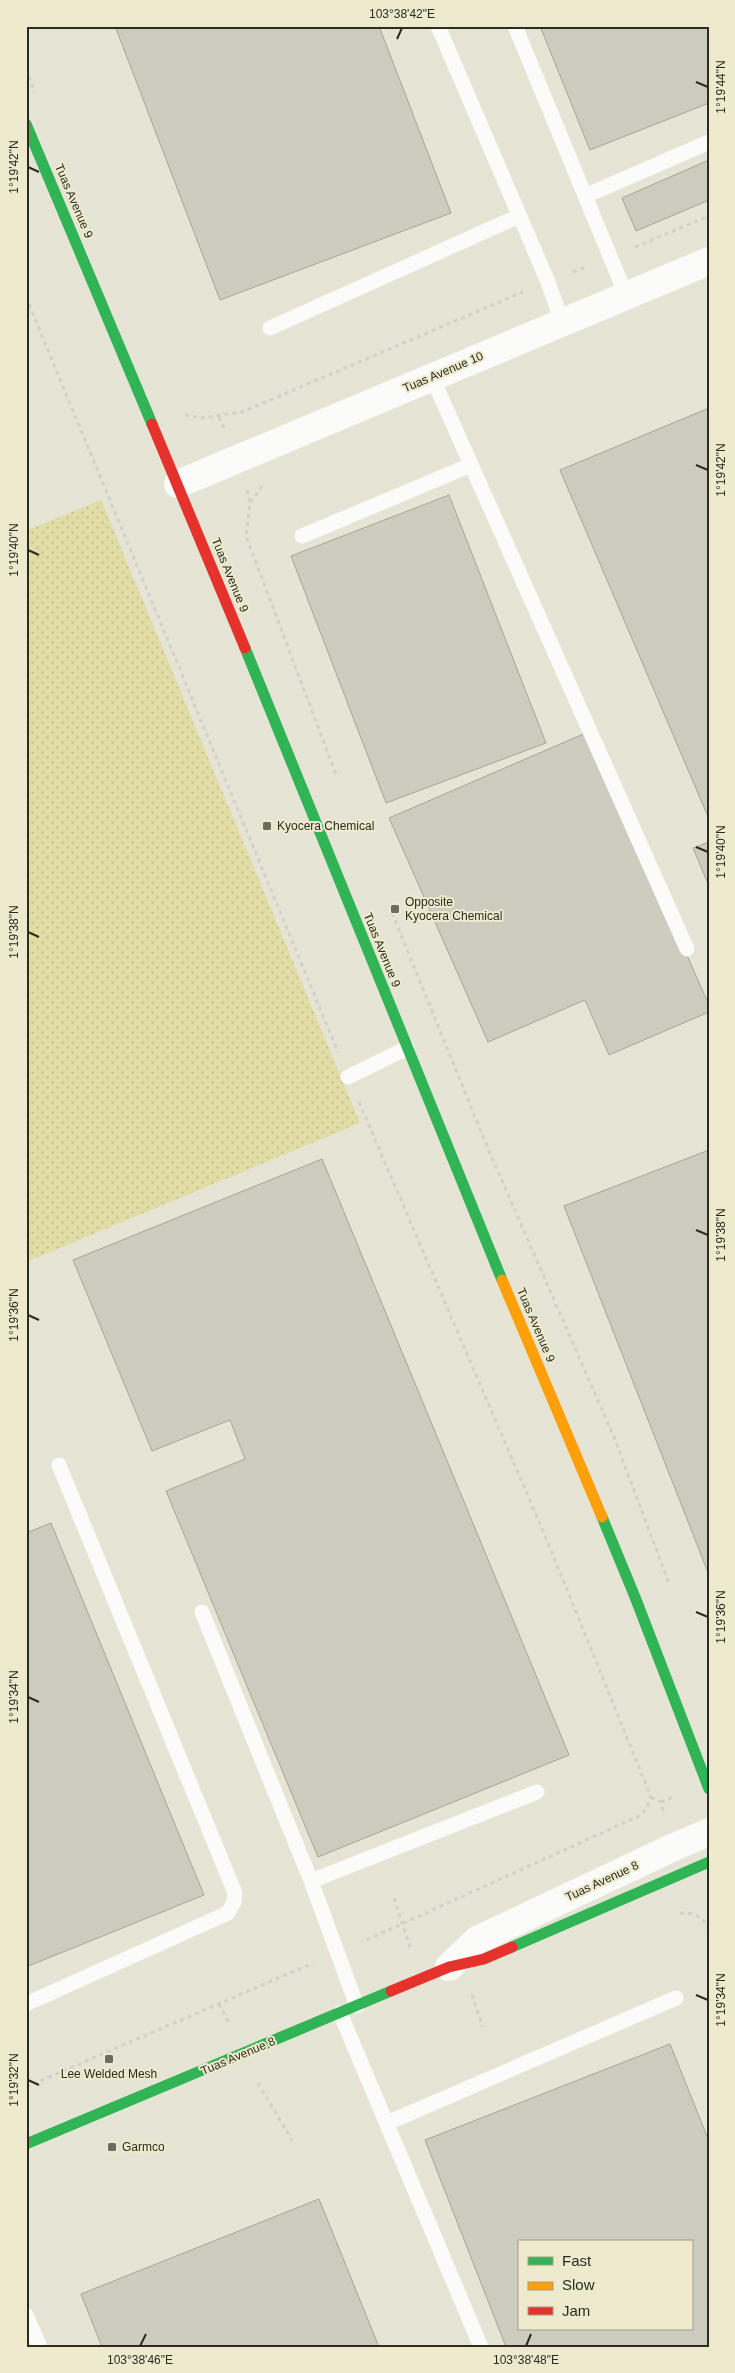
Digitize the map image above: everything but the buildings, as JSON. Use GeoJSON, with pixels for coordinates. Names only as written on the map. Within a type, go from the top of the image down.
{"type":"FeatureCollection","features":[{"type":"Feature","properties":{"kind":"street","name":"Tuas Avenue 9"},"geometry":{"type":"LineString","coordinates":[[26,124],[178,484],[496,1266],[635,1597],[709,1789]]}},
{"type":"Feature","properties":{"kind":"street","name":"Tuas Avenue 10"},"geometry":{"type":"LineString","coordinates":[[178,484],[709,261]]}},
{"type":"Feature","properties":{"kind":"street","name":"Tuas Avenue 8"},"geometry":{"type":"LineString","coordinates":[[449,1967],[477,1940],[709,1832]]}},
{"type":"Feature","properties":{"kind":"street","name":"Tuas Avenue 8"},"geometry":{"type":"LineString","coordinates":[[26,2144],[449,1967],[484,1959],[709,1862]]}},
{"type":"Feature","properties":{"kind":"lane"},"geometry":{"type":"LineString","coordinates":[[438,26],[548,282],[562,322]]}},
{"type":"Feature","properties":{"kind":"lane"},"geometry":{"type":"LineString","coordinates":[[515,26],[626,295]]}},
{"type":"Feature","properties":{"kind":"lane"},"geometry":{"type":"LineString","coordinates":[[585,196],[709,142]]}},
{"type":"Feature","properties":{"kind":"lane"},"geometry":{"type":"LineString","coordinates":[[26,166],[41,159]]}},
{"type":"Feature","properties":{"kind":"lane"},"geometry":{"type":"LineString","coordinates":[[270,328],[519,216]]}},
{"type":"Feature","properties":{"kind":"lane"},"geometry":{"type":"LineString","coordinates":[[432,377],[687,949]]}},
{"type":"Feature","properties":{"kind":"lane"},"geometry":{"type":"LineString","coordinates":[[302,536],[471,465]]}},
{"type":"Feature","properties":{"kind":"lane"},"geometry":{"type":"LineString","coordinates":[[348,1076],[407,1048]]}},
{"type":"Feature","properties":{"kind":"lane"},"geometry":{"type":"LineString","coordinates":[[26,2004],[228,1913],[235,1892],[59,1465]]}},
{"type":"Feature","properties":{"kind":"lane"},"geometry":{"type":"LineString","coordinates":[[202,1612],[311,1881],[357,2006]]}},
{"type":"Feature","properties":{"kind":"lane"},"geometry":{"type":"LineString","coordinates":[[311,1881],[537,1792]]}},
{"type":"Feature","properties":{"kind":"lane"},"geometry":{"type":"LineString","coordinates":[[387,2123],[676,1998]]}},
{"type":"Feature","properties":{"kind":"lane"},"geometry":{"type":"LineString","coordinates":[[340,2013],[481,2347]]}},
{"type":"Feature","properties":{"kind":"lane"},"geometry":{"type":"LineString","coordinates":[[26,2315],[40,2347]]}},
{"type":"Feature","properties":{"kind":"path"},"geometry":{"type":"LineString","coordinates":[[219,417],[242,412],[709,216]]}},
{"type":"Feature","properties":{"kind":"path"},"geometry":{"type":"LineString","coordinates":[[26,298],[348,1076],[546,1538],[651,1797]]}},
{"type":"Feature","properties":{"kind":"path"},"geometry":{"type":"LineString","coordinates":[[269,482],[261,487],[250,503],[246,536],[338,782]]}},
{"type":"Feature","properties":{"kind":"path"},"geometry":{"type":"LineString","coordinates":[[391,911],[489,1151],[614,1437],[674,1596]]}},
{"type":"Feature","properties":{"kind":"path"},"geometry":{"type":"LineString","coordinates":[[394,1898],[401,1925],[422,1978]]}},
{"type":"Feature","properties":{"kind":"path"},"geometry":{"type":"LineString","coordinates":[[692,1913],[704,1920],[709,1930]]}},
{"type":"Feature","properties":{"kind":"shaded area"},"geometry":{"type":"Polygon","coordinates":[[[101,500],[360,1123],[26,1262],[26,531],[101,500]]]}},
{"type":"Feature","properties":{"kind":"traffic: fast"},"geometry":{"type":"LineString","coordinates":[[26,124],[152,424]]}},
{"type":"Feature","properties":{"kind":"traffic: fast"},"geometry":{"type":"LineString","coordinates":[[245,648],[502,1280]]}},
{"type":"Feature","properties":{"kind":"traffic: fast"},"geometry":{"type":"LineString","coordinates":[[602,1517],[709,1789]]}},
{"type":"Feature","properties":{"kind":"traffic: fast"},"geometry":{"type":"LineString","coordinates":[[512,1947],[709,1862]]}},
{"type":"Feature","properties":{"kind":"traffic: fast"},"geometry":{"type":"LineString","coordinates":[[26,2144],[391,1991]]}},
{"type":"Feature","properties":{"kind":"traffic: slow"},"geometry":{"type":"LineString","coordinates":[[502,1280],[602,1517]]}},
{"type":"Feature","properties":{"kind":"traffic: jam"},"geometry":{"type":"LineString","coordinates":[[152,424],[245,648]]}},
{"type":"Feature","properties":{"kind":"traffic: jam"},"geometry":{"type":"LineString","coordinates":[[391,1991],[449,1967],[484,1959],[512,1947]]}},
{"type":"Feature","properties":{"kind":"place","name":"Kyocera Chemical"},"geometry":{"type":"Point","coordinates":[267,826]}},
{"type":"Feature","properties":{"kind":"place","name":"Opposite Kyocera Chemical"},"geometry":{"type":"Point","coordinates":[395,909]}},
{"type":"Feature","properties":{"kind":"place","name":"Lee Welded Mesh"},"geometry":{"type":"Point","coordinates":[109,2059]}},
{"type":"Feature","properties":{"kind":"place","name":"Garmco"},"geometry":{"type":"Point","coordinates":[112,2147]}}]}
